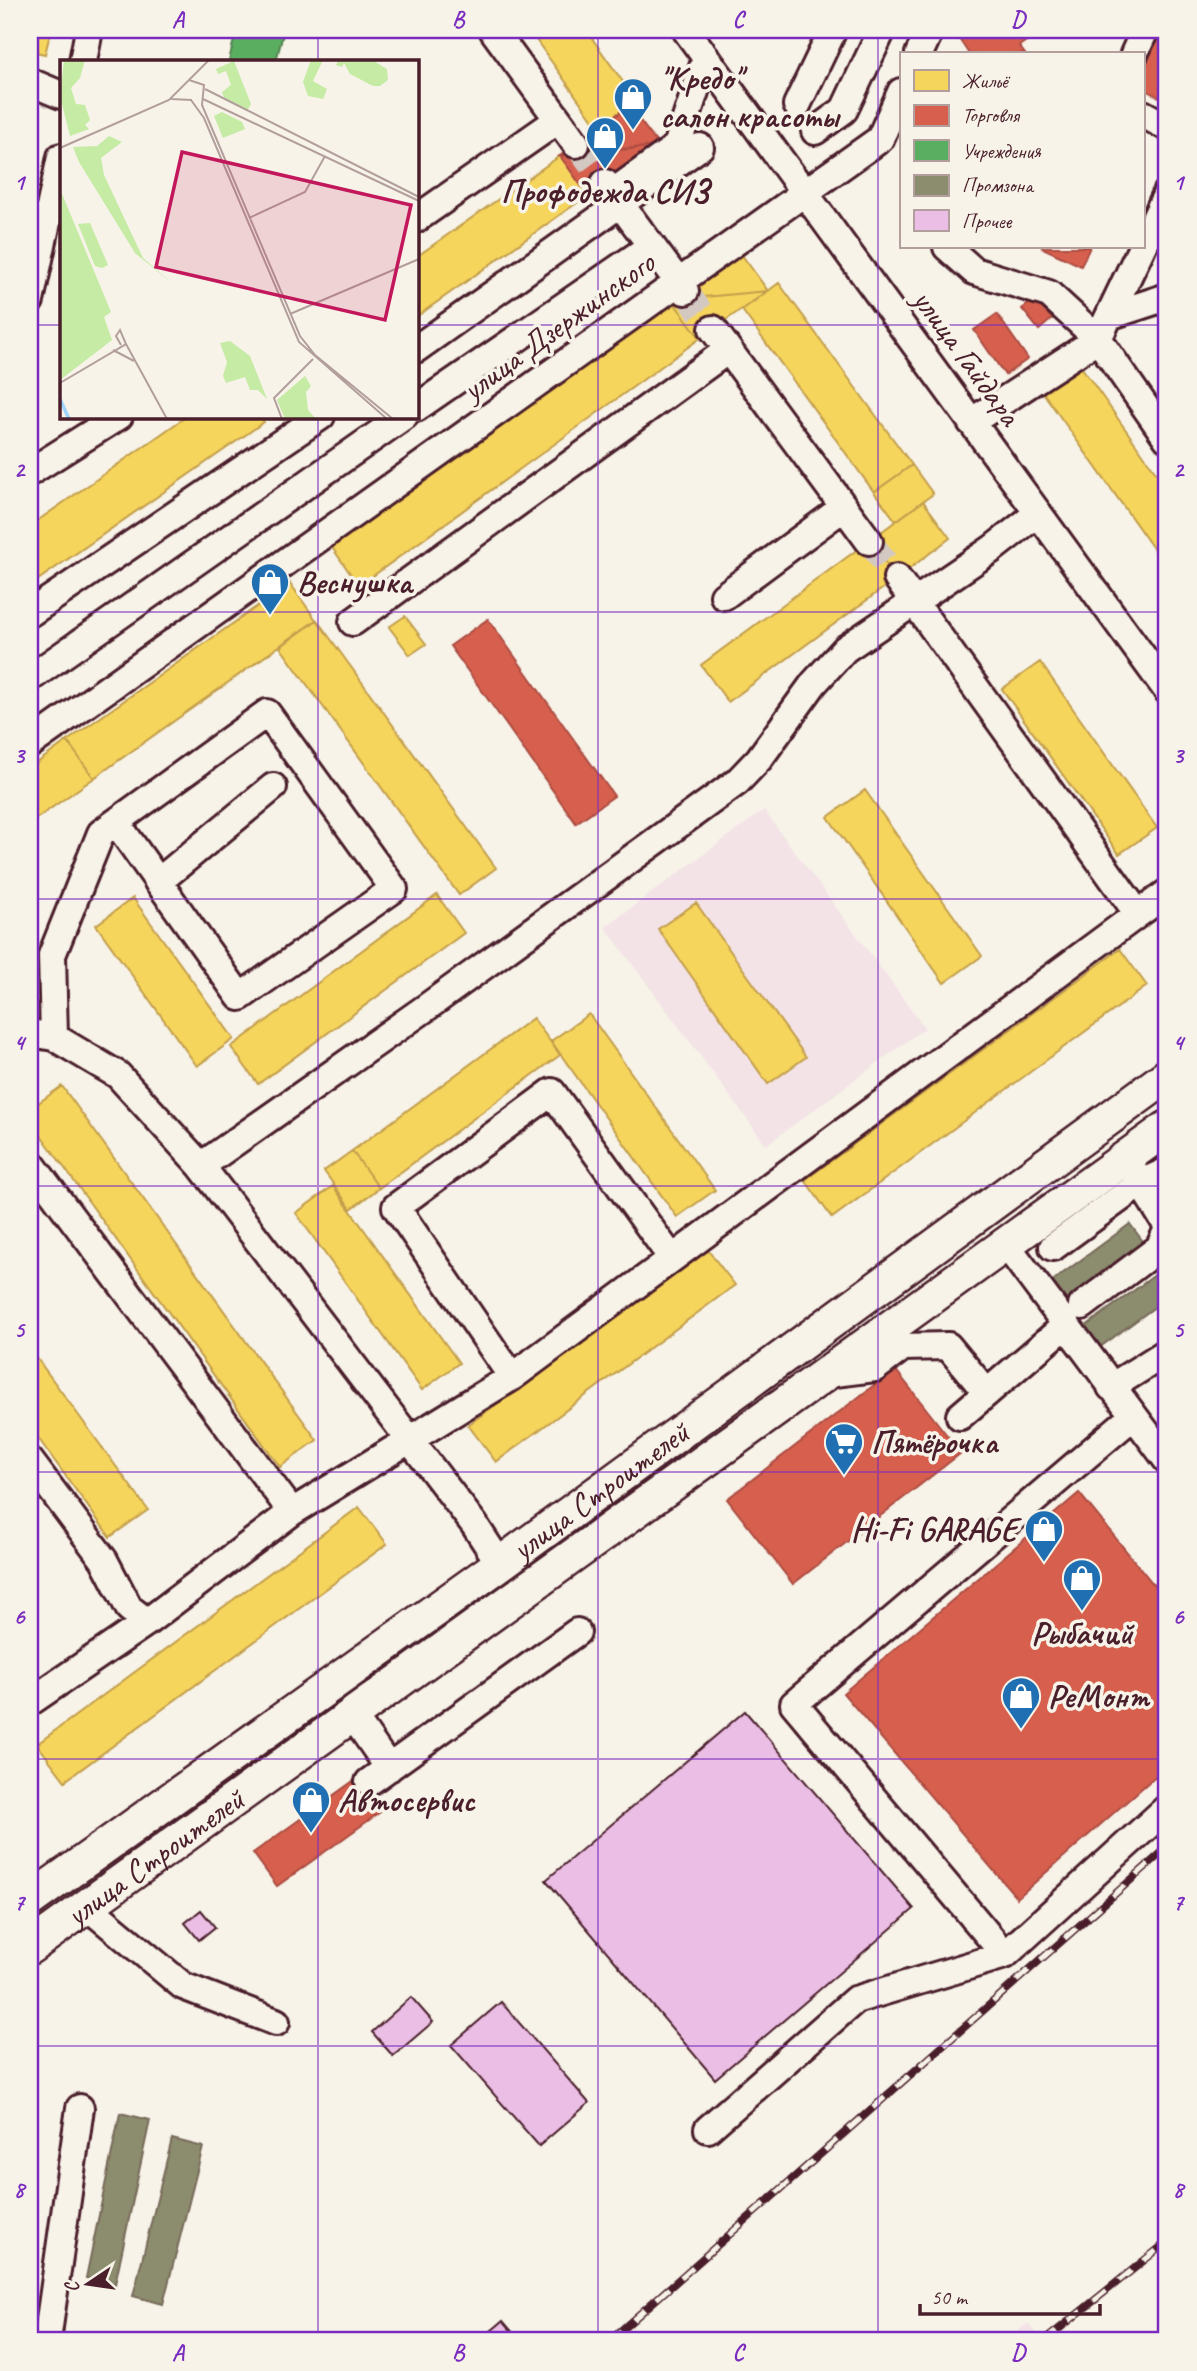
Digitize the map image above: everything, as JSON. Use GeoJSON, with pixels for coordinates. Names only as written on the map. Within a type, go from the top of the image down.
{"type":"FeatureCollection","features":[{"type":"Feature","properties":{"kind":"main road","name":"улица Строителей"},"geometry":{"type":"LineString","coordinates":[[40,1892],[500,1564],[1167,1076]]}},
{"type":"Feature","properties":{"kind":"main road","name":"улица Строителей"},"geometry":{"type":"LineString","coordinates":[[30,1947],[522,1595],[1005,1243],[1133,1171],[1167,1128]]}},
{"type":"Feature","properties":{"kind":"main road"},"geometry":{"type":"LineString","coordinates":[[981,1211],[1005,1243]]}},
{"type":"Feature","properties":{"kind":"main road"},"geometry":{"type":"LineString","coordinates":[[500,1564],[522,1595]]}},
{"type":"Feature","properties":{"kind":"main road"},"geometry":{"type":"LineString","coordinates":[[162,1805],[184,1837]]}},
{"type":"Feature","properties":{"kind":"main road"},"geometry":{"type":"LineString","coordinates":[[40,1892],[80,1911]]}},
{"type":"Feature","properties":{"kind":"street"},"geometry":{"type":"LineString","coordinates":[[83,60],[89,30]]}},
{"type":"Feature","properties":{"kind":"street"},"geometry":{"type":"LineString","coordinates":[[493,30],[576,144]]}},
{"type":"Feature","properties":{"kind":"street","name":"улица Гайдара"},"geometry":{"type":"LineString","coordinates":[[686,30],[1167,690]]}},
{"type":"Feature","properties":{"kind":"street"},"geometry":{"type":"LineString","coordinates":[[797,105],[833,30]]}},
{"type":"Feature","properties":{"kind":"street"},"geometry":{"type":"LineString","coordinates":[[815,131],[844,110],[882,30]]}},
{"type":"Feature","properties":{"kind":"street"},"geometry":{"type":"LineString","coordinates":[[920,52],[930,30]]}},
{"type":"Feature","properties":{"kind":"street"},"geometry":{"type":"LineString","coordinates":[[1135,52],[1145,30]]}},
{"type":"Feature","properties":{"kind":"street"},"geometry":{"type":"LineString","coordinates":[[681,287],[612,194],[677,146],[706,58]]}},
{"type":"Feature","properties":{"kind":"street"},"geometry":{"type":"LineString","coordinates":[[30,82],[60,95]]}},
{"type":"Feature","properties":{"kind":"street","name":"улица Дзержинского"},"geometry":{"type":"LineString","coordinates":[[30,744],[681,287],[880,139],[900,94]]}},
{"type":"Feature","properties":{"kind":"street"},"geometry":{"type":"LineString","coordinates":[[1144,115],[1167,127]]}},
{"type":"Feature","properties":{"kind":"street"},"geometry":{"type":"LineString","coordinates":[[418,218],[558,120]]}},
{"type":"Feature","properties":{"kind":"street","name":"улица Дзержинского"},"geometry":{"type":"LineString","coordinates":[[418,347],[612,194],[700,147]]}},
{"type":"Feature","properties":{"kind":"street"},"geometry":{"type":"LineString","coordinates":[[30,301],[60,162]]}},
{"type":"Feature","properties":{"kind":"street"},"geometry":{"type":"LineString","coordinates":[[1144,242],[1167,193]]}},
{"type":"Feature","properties":{"kind":"street","name":"улица Дзержинского"},"geometry":{"type":"LineString","coordinates":[[418,407],[651,246]]}},
{"type":"Feature","properties":{"kind":"street"},"geometry":{"type":"LineString","coordinates":[[948,248],[975,271],[1049,294],[1104,327],[1167,438]]}},
{"type":"Feature","properties":{"kind":"street"},"geometry":{"type":"LineString","coordinates":[[1104,327],[1141,248]]}},
{"type":"Feature","properties":{"kind":"street"},"geometry":{"type":"LineString","coordinates":[[971,422],[1104,327],[1167,297]]}},
{"type":"Feature","properties":{"kind":"street"},"geometry":{"type":"LineString","coordinates":[[354,622],[720,340],[869,541]]}},
{"type":"Feature","properties":{"kind":"street"},"geometry":{"type":"LineString","coordinates":[[30,471],[115,418]]}},
{"type":"Feature","properties":{"kind":"street"},"geometry":{"type":"LineString","coordinates":[[30,678],[401,418]]}},
{"type":"Feature","properties":{"kind":"street"},"geometry":{"type":"LineString","coordinates":[[30,613],[311,419]]}},
{"type":"Feature","properties":{"kind":"street"},"geometry":{"type":"LineString","coordinates":[[724,596],[844,507]]}},
{"type":"Feature","properties":{"kind":"street"},"geometry":{"type":"LineString","coordinates":[[201,1166],[416,1015],[737,782],[760,759],[814,683],[845,649],[1038,513]]}},
{"type":"Feature","properties":{"kind":"street"},"geometry":{"type":"LineString","coordinates":[[897,578],[1138,915]]}},
{"type":"Feature","properties":{"kind":"street"},"geometry":{"type":"LineString","coordinates":[[116,822],[240,997],[394,889],[267,713],[101,832],[52,955],[42,1035],[118,1075],[201,1166],[474,1524],[500,1564]]}},
{"type":"Feature","properties":{"kind":"street"},"geometry":{"type":"LineString","coordinates":[[158,882],[274,787]]}},
{"type":"Feature","properties":{"kind":"street"},"geometry":{"type":"LineString","coordinates":[[30,1702],[147,1622],[292,1512],[512,1377],[1167,893]]}},
{"type":"Feature","properties":{"kind":"street"},"geometry":{"type":"LineString","coordinates":[[512,1377],[396,1207],[552,1091],[671,1257]]}},
{"type":"Feature","properties":{"kind":"street"},"geometry":{"type":"LineString","coordinates":[[30,1162],[292,1512]]}},
{"type":"Feature","properties":{"kind":"street"},"geometry":{"type":"LineString","coordinates":[[1053,1247],[1133,1171],[1167,1171]]}},
{"type":"Feature","properties":{"kind":"street"},"geometry":{"type":"LineString","coordinates":[[1133,1171],[1167,1225]]}},
{"type":"Feature","properties":{"kind":"street"},"geometry":{"type":"LineString","coordinates":[[960,1416],[1074,1316],[1159,1248],[1167,1231]]}},
{"type":"Feature","properties":{"kind":"street"},"geometry":{"type":"LineString","coordinates":[[1005,1243],[1074,1316],[1111,1387],[1167,1460]]}},
{"type":"Feature","properties":{"kind":"street"},"geometry":{"type":"LineString","coordinates":[[824,1374],[875,1368],[903,1347],[948,1346],[987,1393]]}},
{"type":"Feature","properties":{"kind":"street"},"geometry":{"type":"LineString","coordinates":[[1111,1387],[1167,1352]]}},
{"type":"Feature","properties":{"kind":"street"},"geometry":{"type":"LineString","coordinates":[[1004,1955],[794,1704],[1133,1416]]}},
{"type":"Feature","properties":{"kind":"street"},"geometry":{"type":"LineString","coordinates":[[30,1461],[104,1560],[129,1608],[147,1622]]}},
{"type":"Feature","properties":{"kind":"street"},"geometry":{"type":"LineString","coordinates":[[352,1716],[379,1775],[577,1632]]}},
{"type":"Feature","properties":{"kind":"street"},"geometry":{"type":"LineString","coordinates":[[708,2129],[855,2000],[1004,1955],[1167,1808]]}},
{"type":"Feature","properties":{"kind":"street"},"geometry":{"type":"LineString","coordinates":[[80,1911],[183,1986],[276,2022]]}},
{"type":"Feature","properties":{"kind":"street"},"geometry":{"type":"LineString","coordinates":[[47,2341],[80,2108]]}},
{"type":"Feature","properties":{"kind":"shaded area"},"geometry":{"type":"Polygon","coordinates":[[[764,810],[925,1028],[766,1145],[605,927],[764,810]]]}},
{"type":"Feature","properties":{"kind":"shaded area"},"geometry":{"type":"Polygon","coordinates":[[[1028,2323],[1043,2341],[1005,2341],[1028,2323]]]}},
{"type":"Feature","properties":{"kind":"building: Жильё"},"geometry":{"type":"Polygon","coordinates":[[[30,30],[51,30],[45,54],[30,51],[30,30]]]}},
{"type":"Feature","properties":{"kind":"building: Жильё"},"geometry":{"type":"Polygon","coordinates":[[[529,30],[586,30],[636,100],[598,127],[529,30]]]}},
{"type":"Feature","properties":{"kind":"building: Жильё"},"geometry":{"type":"Polygon","coordinates":[[[560,156],[588,195],[418,316],[418,256],[560,156]]]}},
{"type":"Feature","properties":{"kind":"building: Жильё"},"geometry":{"type":"Polygon","coordinates":[[[739,251],[768,291],[672,300],[739,251]]]}},
{"type":"Feature","properties":{"kind":"building: Жильё"},"geometry":{"type":"Polygon","coordinates":[[[779,283],[912,465],[874,492],[742,310],[779,283]]]}},
{"type":"Feature","properties":{"kind":"building: Жильё"},"geometry":{"type":"Polygon","coordinates":[[[768,291],[700,338],[672,300],[768,291]]]}},
{"type":"Feature","properties":{"kind":"building: Жильё"},"geometry":{"type":"Polygon","coordinates":[[[672,300],[700,338],[713,329],[359,586],[331,546],[672,300]]]}},
{"type":"Feature","properties":{"kind":"building: Жильё"},"geometry":{"type":"Polygon","coordinates":[[[1075,358],[1167,488],[1167,568],[1037,384],[1075,358]]]}},
{"type":"Feature","properties":{"kind":"building: Жильё"},"geometry":{"type":"Polygon","coordinates":[[[184,418],[261,418],[264,422],[35,582],[30,575],[30,526],[184,418]]]}},
{"type":"Feature","properties":{"kind":"building: Жильё"},"geometry":{"type":"Polygon","coordinates":[[[912,465],[933,494],[896,521],[874,492],[912,465]]]}},
{"type":"Feature","properties":{"kind":"building: Жильё"},"geometry":{"type":"Polygon","coordinates":[[[923,501],[950,538],[897,578],[869,541],[923,501]]]}},
{"type":"Feature","properties":{"kind":"building: Жильё"},"geometry":{"type":"Polygon","coordinates":[[[869,541],[897,578],[728,702],[701,665],[869,541]]]}},
{"type":"Feature","properties":{"kind":"building: Жильё"},"geometry":{"type":"Polygon","coordinates":[[[290,583],[316,620],[94,778],[67,741],[290,583]]]}},
{"type":"Feature","properties":{"kind":"building: Жильё"},"geometry":{"type":"Polygon","coordinates":[[[405,616],[426,644],[410,655],[389,627],[405,616]]]}},
{"type":"Feature","properties":{"kind":"building: Жильё"},"geometry":{"type":"Polygon","coordinates":[[[317,620],[496,868],[459,895],[280,647],[317,620]]]}},
{"type":"Feature","properties":{"kind":"building: Жильё"},"geometry":{"type":"Polygon","coordinates":[[[1040,662],[1157,828],[1119,854],[1002,689],[1040,662]]]}},
{"type":"Feature","properties":{"kind":"building: Жильё"},"geometry":{"type":"Polygon","coordinates":[[[67,741],[94,778],[30,823],[30,768],[67,741]]]}},
{"type":"Feature","properties":{"kind":"building: Жильё"},"geometry":{"type":"Polygon","coordinates":[[[865,790],[982,956],[944,983],[828,817],[865,790]]]}},
{"type":"Feature","properties":{"kind":"building: Жильё"},"geometry":{"type":"Polygon","coordinates":[[[437,895],[464,933],[258,1084],[231,1047],[437,895]]]}},
{"type":"Feature","properties":{"kind":"building: Жильё"},"geometry":{"type":"Polygon","coordinates":[[[133,898],[234,1039],[197,1066],[96,925],[133,898]]]}},
{"type":"Feature","properties":{"kind":"building: Жильё"},"geometry":{"type":"Polygon","coordinates":[[[696,903],[806,1057],[768,1084],[658,929],[696,903]]]}},
{"type":"Feature","properties":{"kind":"building: Жильё"},"geometry":{"type":"Polygon","coordinates":[[[1120,949],[1147,986],[832,1218],[805,1180],[1120,949]]]}},
{"type":"Feature","properties":{"kind":"building: Жильё"},"geometry":{"type":"Polygon","coordinates":[[[589,1014],[715,1190],[677,1217],[551,1041],[589,1014]]]}},
{"type":"Feature","properties":{"kind":"building: Жильё"},"geometry":{"type":"Polygon","coordinates":[[[533,1018],[560,1055],[379,1188],[352,1151],[533,1018]]]}},
{"type":"Feature","properties":{"kind":"building: Жильё"},"geometry":{"type":"Polygon","coordinates":[[[62,1086],[317,1440],[280,1467],[30,1120],[30,1109],[62,1086]]]}},
{"type":"Feature","properties":{"kind":"building: Жильё"},"geometry":{"type":"Polygon","coordinates":[[[352,1151],[379,1188],[351,1209],[324,1171],[352,1151]]]}},
{"type":"Feature","properties":{"kind":"building: Жильё"},"geometry":{"type":"Polygon","coordinates":[[[333,1186],[459,1363],[422,1390],[296,1213],[333,1186]]]}},
{"type":"Feature","properties":{"kind":"building: Жильё"},"geometry":{"type":"Polygon","coordinates":[[[707,1249],[735,1285],[496,1462],[468,1425],[707,1249]]]}},
{"type":"Feature","properties":{"kind":"building: Жильё"},"geometry":{"type":"Polygon","coordinates":[[[30,1349],[148,1510],[110,1537],[30,1427],[30,1349]]]}},
{"type":"Feature","properties":{"kind":"building: Жильё"},"geometry":{"type":"Polygon","coordinates":[[[359,1507],[387,1544],[65,1781],[37,1744],[359,1507]]]}},
{"type":"Feature","properties":{"kind":"building: Торговля"},"geometry":{"type":"Polygon","coordinates":[[[959,30],[1043,30],[1019,46],[1024,52],[968,52],[955,33],[959,30]]]}},
{"type":"Feature","properties":{"kind":"building: Торговля"},"geometry":{"type":"Polygon","coordinates":[[[1162,30],[1167,30],[1167,101],[1144,90],[1144,69],[1162,30]]]}},
{"type":"Feature","properties":{"kind":"building: Торговля"},"geometry":{"type":"Polygon","coordinates":[[[629,106],[659,146],[560,156],[629,106]]]}},
{"type":"Feature","properties":{"kind":"building: Торговля"},"geometry":{"type":"Polygon","coordinates":[[[659,146],[588,195],[560,156],[582,152],[659,146]]]}},
{"type":"Feature","properties":{"kind":"building: Торговля"},"geometry":{"type":"Polygon","coordinates":[[[1043,248],[1090,248],[1081,266],[1043,248]]]}},
{"type":"Feature","properties":{"kind":"building: Торговля"},"geometry":{"type":"Polygon","coordinates":[[[1035,299],[1052,319],[1039,330],[1022,309],[1035,299]]]}},
{"type":"Feature","properties":{"kind":"building: Торговля"},"geometry":{"type":"Polygon","coordinates":[[[997,314],[1028,359],[1005,375],[974,330],[997,314]]]}},
{"type":"Feature","properties":{"kind":"building: Торговля"},"geometry":{"type":"Polygon","coordinates":[[[488,619],[614,796],[576,823],[450,646],[488,619]]]}},
{"type":"Feature","properties":{"kind":"building: Торговля","name":"Пятёрочка"},"geometry":{"type":"Polygon","coordinates":[[[895,1369],[961,1453],[793,1584],[727,1499],[895,1369]]]}},
{"type":"Feature","properties":{"kind":"building: Торговля","name":"РеМонт"},"geometry":{"type":"Polygon","coordinates":[[[1079,1493],[1167,1601],[1167,1766],[1017,1898],[843,1693],[1079,1493]]]}},
{"type":"Feature","properties":{"kind":"building: Торговля"},"geometry":{"type":"Polygon","coordinates":[[[359,1777],[383,1810],[277,1886],[253,1853],[359,1777]]]}},
{"type":"Feature","properties":{"kind":"building: Учреждения"},"geometry":{"type":"Polygon","coordinates":[[[236,30],[284,30],[276,60],[229,60],[236,30]]]}},
{"type":"Feature","properties":{"kind":"building: Промзона"},"geometry":{"type":"Polygon","coordinates":[[[1130,1224],[1148,1248],[1069,1307],[1051,1282],[1130,1224]]]}},
{"type":"Feature","properties":{"kind":"building: Промзона"},"geometry":{"type":"Polygon","coordinates":[[[1167,1266],[1167,1298],[1096,1350],[1082,1329],[1167,1266]]]}},
{"type":"Feature","properties":{"kind":"building: Промзона"},"geometry":{"type":"Polygon","coordinates":[[[120,2113],[150,2120],[115,2284],[86,2278],[120,2113]]]}},
{"type":"Feature","properties":{"kind":"building: Промзона"},"geometry":{"type":"Polygon","coordinates":[[[172,2139],[203,2147],[163,2304],[133,2296],[172,2139]]]}},
{"type":"Feature","properties":{"kind":"building: Прочее"},"geometry":{"type":"Polygon","coordinates":[[[745,1711],[914,1909],[715,2079],[546,1880],[745,1711]]]}},
{"type":"Feature","properties":{"kind":"building: Прочее"},"geometry":{"type":"Polygon","coordinates":[[[201,1910],[215,1927],[199,1940],[185,1923],[201,1910]]]}},
{"type":"Feature","properties":{"kind":"building: Прочее"},"geometry":{"type":"Polygon","coordinates":[[[411,1997],[433,2022],[393,2056],[372,2032],[411,1997]]]}},
{"type":"Feature","properties":{"kind":"building: Прочее"},"geometry":{"type":"Polygon","coordinates":[[[501,2002],[589,2103],[539,2146],[451,2045],[501,2002]]]}},
{"type":"Feature","properties":{"kind":"building: Прочее"},"geometry":{"type":"Polygon","coordinates":[[[503,2321],[520,2341],[479,2341],[503,2321]]]}},
{"type":"Feature","properties":{"kind":"tunnel"},"geometry":{"type":"LineString","coordinates":[[576,144],[605,183]]}},
{"type":"Feature","properties":{"kind":"tunnel"},"geometry":{"type":"LineString","coordinates":[[685,291],[713,329]]}},
{"type":"Feature","properties":{"kind":"tunnel"},"geometry":{"type":"LineString","coordinates":[[869,541],[897,578]]}},
{"type":"Feature","properties":{"kind":"railway"},"geometry":{"type":"LineString","coordinates":[[609,2341],[1167,1848]]}},
{"type":"Feature","properties":{"kind":"railway"},"geometry":{"type":"LineString","coordinates":[[1044,2341],[1167,2242]]}},
{"type":"Feature","properties":{"kind":"place","name":"\"Кредо\" салон красоты"},"geometry":{"type":"Point","coordinates":[633,131]}},
{"type":"Feature","properties":{"kind":"place","name":"Профодежда СИЗ"},"geometry":{"type":"Point","coordinates":[605,170]}},
{"type":"Feature","properties":{"kind":"place","name":"Веснушка"},"geometry":{"type":"Point","coordinates":[270,616]}},
{"type":"Feature","properties":{"kind":"place","name":"Пятёрочка"},"geometry":{"type":"Point","coordinates":[844,1476]}},
{"type":"Feature","properties":{"kind":"place","name":"Hi-Fi GARAGE"},"geometry":{"type":"Point","coordinates":[1044,1563]}},
{"type":"Feature","properties":{"kind":"place","name":"Рыбачий"},"geometry":{"type":"Point","coordinates":[1082,1612]}},
{"type":"Feature","properties":{"kind":"place","name":"РеМонт"},"geometry":{"type":"Point","coordinates":[1021,1730]}},
{"type":"Feature","properties":{"kind":"place","name":"Автосервис"},"geometry":{"type":"Point","coordinates":[311,1834]}}]}
